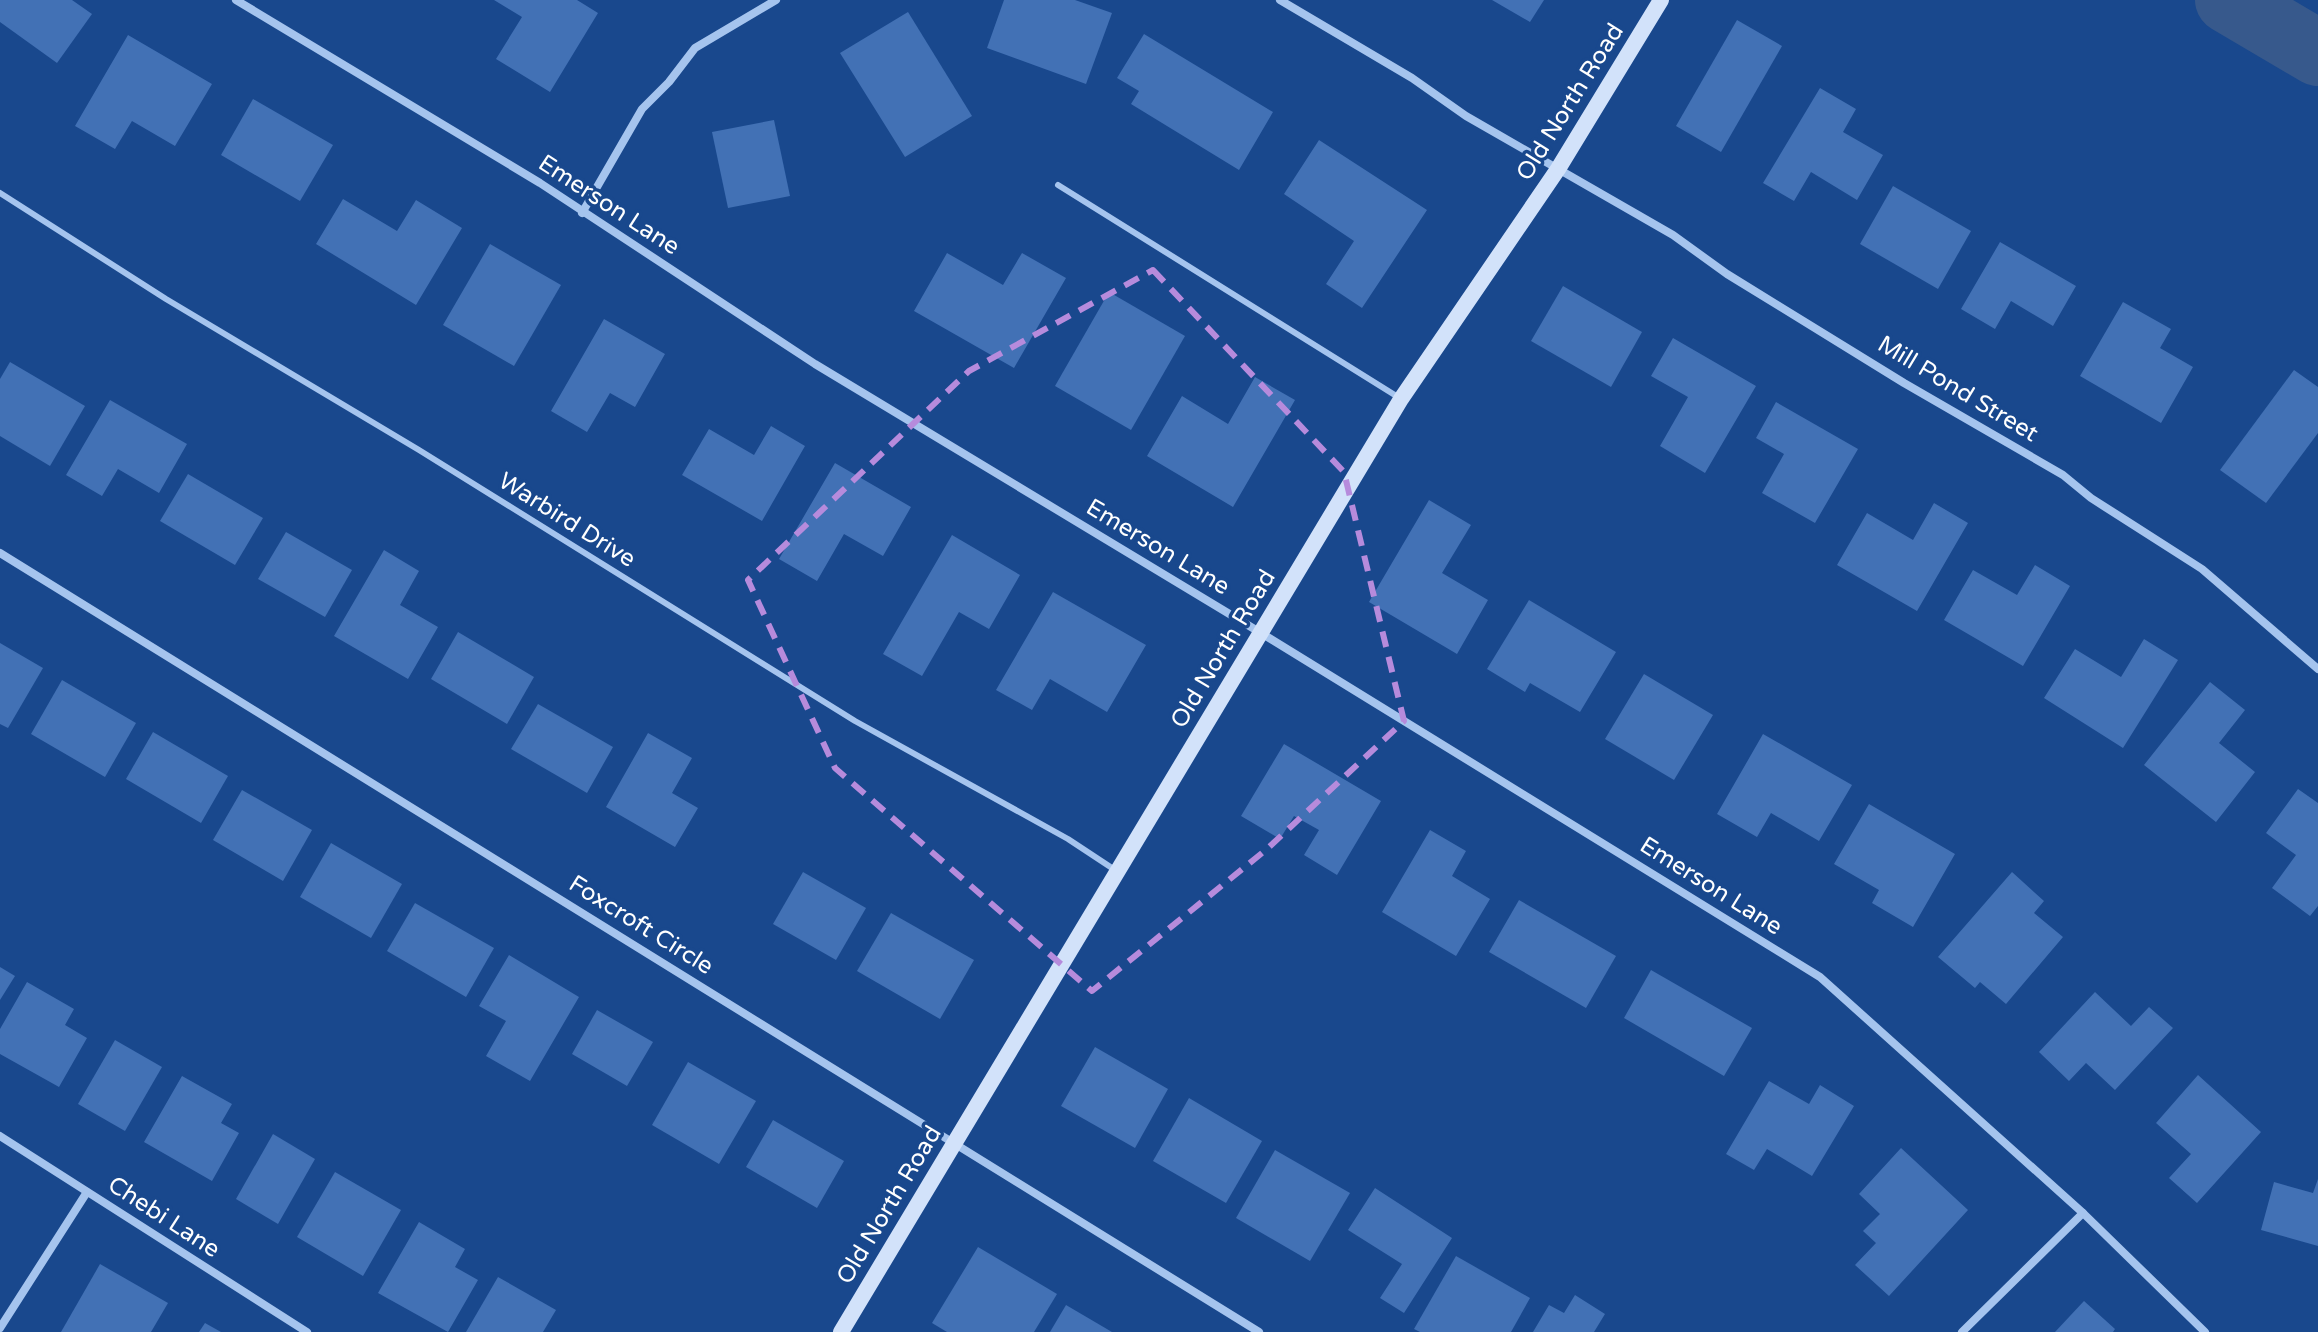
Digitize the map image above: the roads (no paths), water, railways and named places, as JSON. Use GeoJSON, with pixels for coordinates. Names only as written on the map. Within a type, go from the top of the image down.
{"type":"FeatureCollection","features":[{"type":"Feature","properties":{"kind":"street","name":"Emerson Lane"},"geometry":{"type":"LineString","coordinates":[[236,0],[540,183],[815,364],[1261,633],[1820,977],[2083,1213],[2205,1332]]}},
{"type":"Feature","properties":{"kind":"street"},"geometry":{"type":"LineString","coordinates":[[582,213],[642,109],[669,82],[695,48],[776,0]]}},
{"type":"Feature","properties":{"kind":"street","name":"Mill Pond Street"},"geometry":{"type":"LineString","coordinates":[[1280,0],[1673,235],[1727,274],[1904,383],[2063,475],[2091,498],[2202,569],[2318,669]]}},
{"type":"Feature","properties":{"kind":"street","name":"Old North Road"},"geometry":{"type":"LineString","coordinates":[[841,1332],[1401,399],[1558,169],[1661,0]]}},
{"type":"Feature","properties":{"kind":"street","name":"Foxcroft Circle"},"geometry":{"type":"LineString","coordinates":[[0,553],[1259,1332]]}},
{"type":"Feature","properties":{"kind":"street","name":"Chebi Lane"},"geometry":{"type":"LineString","coordinates":[[0,1136],[307,1332]]}},
{"type":"Feature","properties":{"kind":"street"},"geometry":{"type":"LineString","coordinates":[[0,1328],[87,1192]]}},
{"type":"Feature","properties":{"kind":"street"},"geometry":{"type":"LineString","coordinates":[[1962,1332],[2083,1213]]}},
{"type":"Feature","properties":{"kind":"lane"},"geometry":{"type":"LineString","coordinates":[[1058,185],[1401,399]]}},
{"type":"Feature","properties":{"kind":"lane","name":"Warbird Drive"},"geometry":{"type":"LineString","coordinates":[[0,193],[166,299],[482,489],[855,721],[1068,839],[1118,871]]}},
{"type":"Feature","properties":{"kind":"waterway"},"geometry":{"type":"LineString","coordinates":[[2228,0],[2318,53]]}}]}
